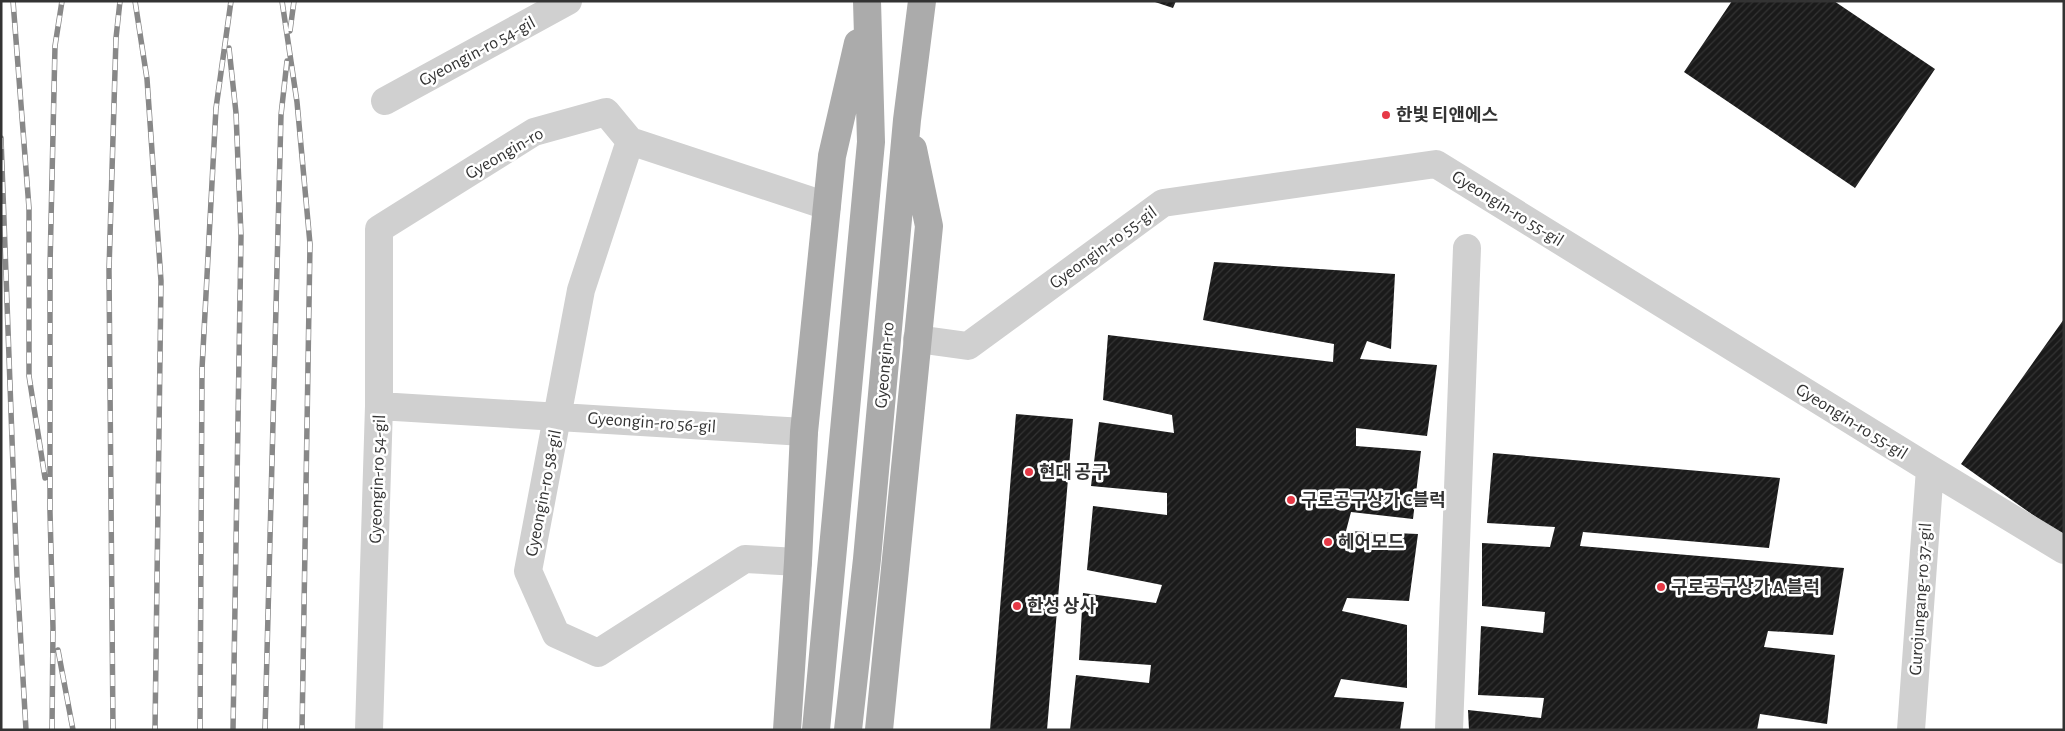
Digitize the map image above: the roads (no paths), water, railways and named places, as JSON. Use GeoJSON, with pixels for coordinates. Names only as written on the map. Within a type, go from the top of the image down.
{"type":"FeatureCollection","features":[{"type":"Feature","properties":{"kind":"main road","name":"Gyeongin-ro"},"geometry":{"type":"LineString","coordinates":[[848,730],[867,559],[907,120],[922,1]]}},
{"type":"Feature","properties":{"kind":"main road","name":"Gyeongin-ro"},"geometry":{"type":"LineString","coordinates":[[816,730],[871,142],[867,4]]}},
{"type":"Feature","properties":{"kind":"main road"},"geometry":{"type":"LineString","coordinates":[[787,730],[804,432],[832,156],[867,4]]}},
{"type":"Feature","properties":{"kind":"main road"},"geometry":{"type":"LineString","coordinates":[[879,730],[928,226],[907,120]]}},
{"type":"Feature","properties":{"kind":"street","name":"Gyeongin-ro 54-gil"},"geometry":{"type":"LineString","coordinates":[[385,101],[568,1]]}},
{"type":"Feature","properties":{"kind":"street","name":"Gyeongin-ro"},"geometry":{"type":"LineString","coordinates":[[379,229],[534,132],[606,112],[630,142]]}},
{"type":"Feature","properties":{"kind":"street"},"geometry":{"type":"LineString","coordinates":[[630,142],[827,206]]}},
{"type":"Feature","properties":{"kind":"street","name":"Gyeongin-ro 58-gil"},"geometry":{"type":"LineString","coordinates":[[630,142],[581,290],[528,571],[556,634],[598,653],[745,558],[798,562]]}},
{"type":"Feature","properties":{"kind":"street","name":"Gyeongin-ro 55-gil"},"geometry":{"type":"LineString","coordinates":[[917,339],[968,346],[1163,203],[1436,164],[2064,550]]}},
{"type":"Feature","properties":{"kind":"street","name":"Gyeongin-ro 54-gil"},"geometry":{"type":"LineString","coordinates":[[369,730],[379,406],[379,229]]}},
{"type":"Feature","properties":{"kind":"street"},"geometry":{"type":"LineString","coordinates":[[1448,730],[1467,248]]}},
{"type":"Feature","properties":{"kind":"street","name":"Gyeongin-ro 56-gil"},"geometry":{"type":"LineString","coordinates":[[379,406],[804,432]]}},
{"type":"Feature","properties":{"kind":"street","name":"Gurojungang-ro 37-gil"},"geometry":{"type":"LineString","coordinates":[[1911,730],[1930,469]]}},
{"type":"Feature","properties":{"kind":"railway"},"geometry":{"type":"LineString","coordinates":[[13,1],[29,208],[29,376],[45,478]]}},
{"type":"Feature","properties":{"kind":"railway"},"geometry":{"type":"LineString","coordinates":[[52,730],[50,266],[55,46],[62,1]]}},
{"type":"Feature","properties":{"kind":"railway"},"geometry":{"type":"LineString","coordinates":[[113,730],[109,270],[116,38],[120,1]]}},
{"type":"Feature","properties":{"kind":"railway"},"geometry":{"type":"LineString","coordinates":[[135,1],[147,79],[161,281],[155,730]]}},
{"type":"Feature","properties":{"kind":"railway"},"geometry":{"type":"LineString","coordinates":[[200,730],[202,369],[216,108],[231,1]]}},
{"type":"Feature","properties":{"kind":"railway"},"geometry":{"type":"LineString","coordinates":[[282,1],[297,102],[310,244],[302,730]]}},
{"type":"Feature","properties":{"kind":"railway"},"geometry":{"type":"LineString","coordinates":[[290,31],[294,1]]}},
{"type":"Feature","properties":{"kind":"railway"},"geometry":{"type":"LineString","coordinates":[[229,48],[236,113],[241,236],[233,730]]}},
{"type":"Feature","properties":{"kind":"railway"},"geometry":{"type":"LineString","coordinates":[[265,730],[281,115],[287,61]]}},
{"type":"Feature","properties":{"kind":"railway"},"geometry":{"type":"LineString","coordinates":[[1,138],[17,576],[26,730]]}},
{"type":"Feature","properties":{"kind":"railway"},"geometry":{"type":"LineString","coordinates":[[58,650],[73,730]]}},
{"type":"Feature","properties":{"kind":"place","name":"한빛 티앤에스"},"geometry":{"type":"Point","coordinates":[1386,115]}},
{"type":"Feature","properties":{"kind":"place","name":"현대 공구"},"geometry":{"type":"Point","coordinates":[1029,472]}},
{"type":"Feature","properties":{"kind":"place","name":"구로공구상가 C블럭"},"geometry":{"type":"Point","coordinates":[1291,500]}},
{"type":"Feature","properties":{"kind":"place","name":"헤어모드"},"geometry":{"type":"Point","coordinates":[1328,542]}},
{"type":"Feature","properties":{"kind":"place","name":"구로공구상가 A 블럭"},"geometry":{"type":"Point","coordinates":[1661,587]}},
{"type":"Feature","properties":{"kind":"place","name":"한성 상사"},"geometry":{"type":"Point","coordinates":[1017,606]}}]}
